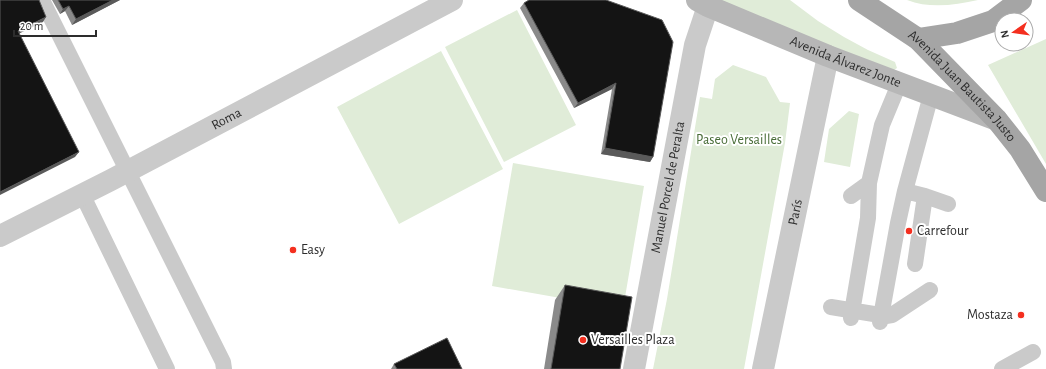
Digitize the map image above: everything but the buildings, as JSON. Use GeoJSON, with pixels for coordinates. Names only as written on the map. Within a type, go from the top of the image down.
{"type":"FeatureCollection","features":[{"type":"Feature","properties":{"kind":"main road","name":"Avenida Juan Bautista Justo"},"geometry":{"type":"LineString","coordinates":[[859,0],[918,39],[997,120],[1020,149],[1046,191]]}},
{"type":"Feature","properties":{"kind":"main road"},"geometry":{"type":"LineString","coordinates":[[918,39],[957,34],[992,21],[1021,0]]}},
{"type":"Feature","properties":{"kind":"street","name":"Roma"},"geometry":{"type":"LineString","coordinates":[[0,236],[128,171],[452,0]]}},
{"type":"Feature","properties":{"kind":"street","name":"Avenida Álvarez Jonte"},"geometry":{"type":"LineString","coordinates":[[702,3],[828,56],[997,120]]}},
{"type":"Feature","properties":{"kind":"street","name":"Manuel Porcel de Peralta"},"geometry":{"type":"LineString","coordinates":[[634,369],[702,3]]}},
{"type":"Feature","properties":{"kind":"street","name":"París"},"geometry":{"type":"LineString","coordinates":[[763,369],[828,56]]}},
{"type":"Feature","properties":{"kind":"lane"},"geometry":{"type":"LineString","coordinates":[[42,0],[223,362],[224,369]]}},
{"type":"Feature","properties":{"kind":"lane"},"geometry":{"type":"LineString","coordinates":[[851,318],[868,218],[869,183],[882,125],[899,84]]}},
{"type":"Feature","properties":{"kind":"lane"},"geometry":{"type":"LineString","coordinates":[[880,322],[905,191],[931,95]]}},
{"type":"Feature","properties":{"kind":"lane"},"geometry":{"type":"LineString","coordinates":[[851,196],[869,183]]}},
{"type":"Feature","properties":{"kind":"lane"},"geometry":{"type":"LineString","coordinates":[[905,191],[948,204]]}},
{"type":"Feature","properties":{"kind":"lane"},"geometry":{"type":"LineString","coordinates":[[82,194],[167,369]]}},
{"type":"Feature","properties":{"kind":"lane"},"geometry":{"type":"LineString","coordinates":[[915,264],[925,196]]}},
{"type":"Feature","properties":{"kind":"lane"},"geometry":{"type":"LineString","coordinates":[[831,307],[886,316],[892,315],[930,290]]}},
{"type":"Feature","properties":{"kind":"lane"},"geometry":{"type":"LineString","coordinates":[[1002,369],[1033,352]]}},
{"type":"Feature","properties":{"kind":"green space"},"geometry":{"type":"Polygon","coordinates":[[[703,0],[790,0],[818,21],[844,37],[895,62],[897,68],[894,70],[703,0]]]}},
{"type":"Feature","properties":{"kind":"green space"},"geometry":{"type":"Polygon","coordinates":[[[907,0],[978,0],[951,5],[934,5],[916,3],[907,0]]]}},
{"type":"Feature","properties":{"kind":"green space"},"geometry":{"type":"Polygon","coordinates":[[[517,10],[576,125],[504,162],[445,47],[517,10]]]}},
{"type":"Feature","properties":{"kind":"green space"},"geometry":{"type":"Polygon","coordinates":[[[1046,39],[1046,164],[988,65],[1017,52],[1034,52],[1034,44],[1046,39]]]}},
{"type":"Feature","properties":{"kind":"green space"},"geometry":{"type":"Polygon","coordinates":[[[441,51],[503,169],[399,224],[337,107],[441,51]]]}},
{"type":"Feature","properties":{"kind":"green space","name":"Paseo Versailles"},"geometry":{"type":"Polygon","coordinates":[[[733,65],[766,77],[780,102],[790,103],[785,143],[744,369],[653,369],[667,299],[700,97],[712,99],[715,79],[733,65]]]}},
{"type":"Feature","properties":{"kind":"green space"},"geometry":{"type":"Polygon","coordinates":[[[849,111],[859,114],[850,167],[824,162],[829,129],[849,111]]]}},
{"type":"Feature","properties":{"kind":"green space"},"geometry":{"type":"Polygon","coordinates":[[[513,163],[644,186],[623,309],[492,286],[513,163]]]}},
{"type":"Feature","properties":{"kind":"place","name":"Carrefour"},"geometry":{"type":"Point","coordinates":[909,231]}},
{"type":"Feature","properties":{"kind":"place","name":"Easy"},"geometry":{"type":"Point","coordinates":[293,250]}},
{"type":"Feature","properties":{"kind":"place","name":"Mostaza"},"geometry":{"type":"Point","coordinates":[1021,315]}},
{"type":"Feature","properties":{"kind":"place","name":"Versailles Plaza"},"geometry":{"type":"Point","coordinates":[583,340]}}]}
